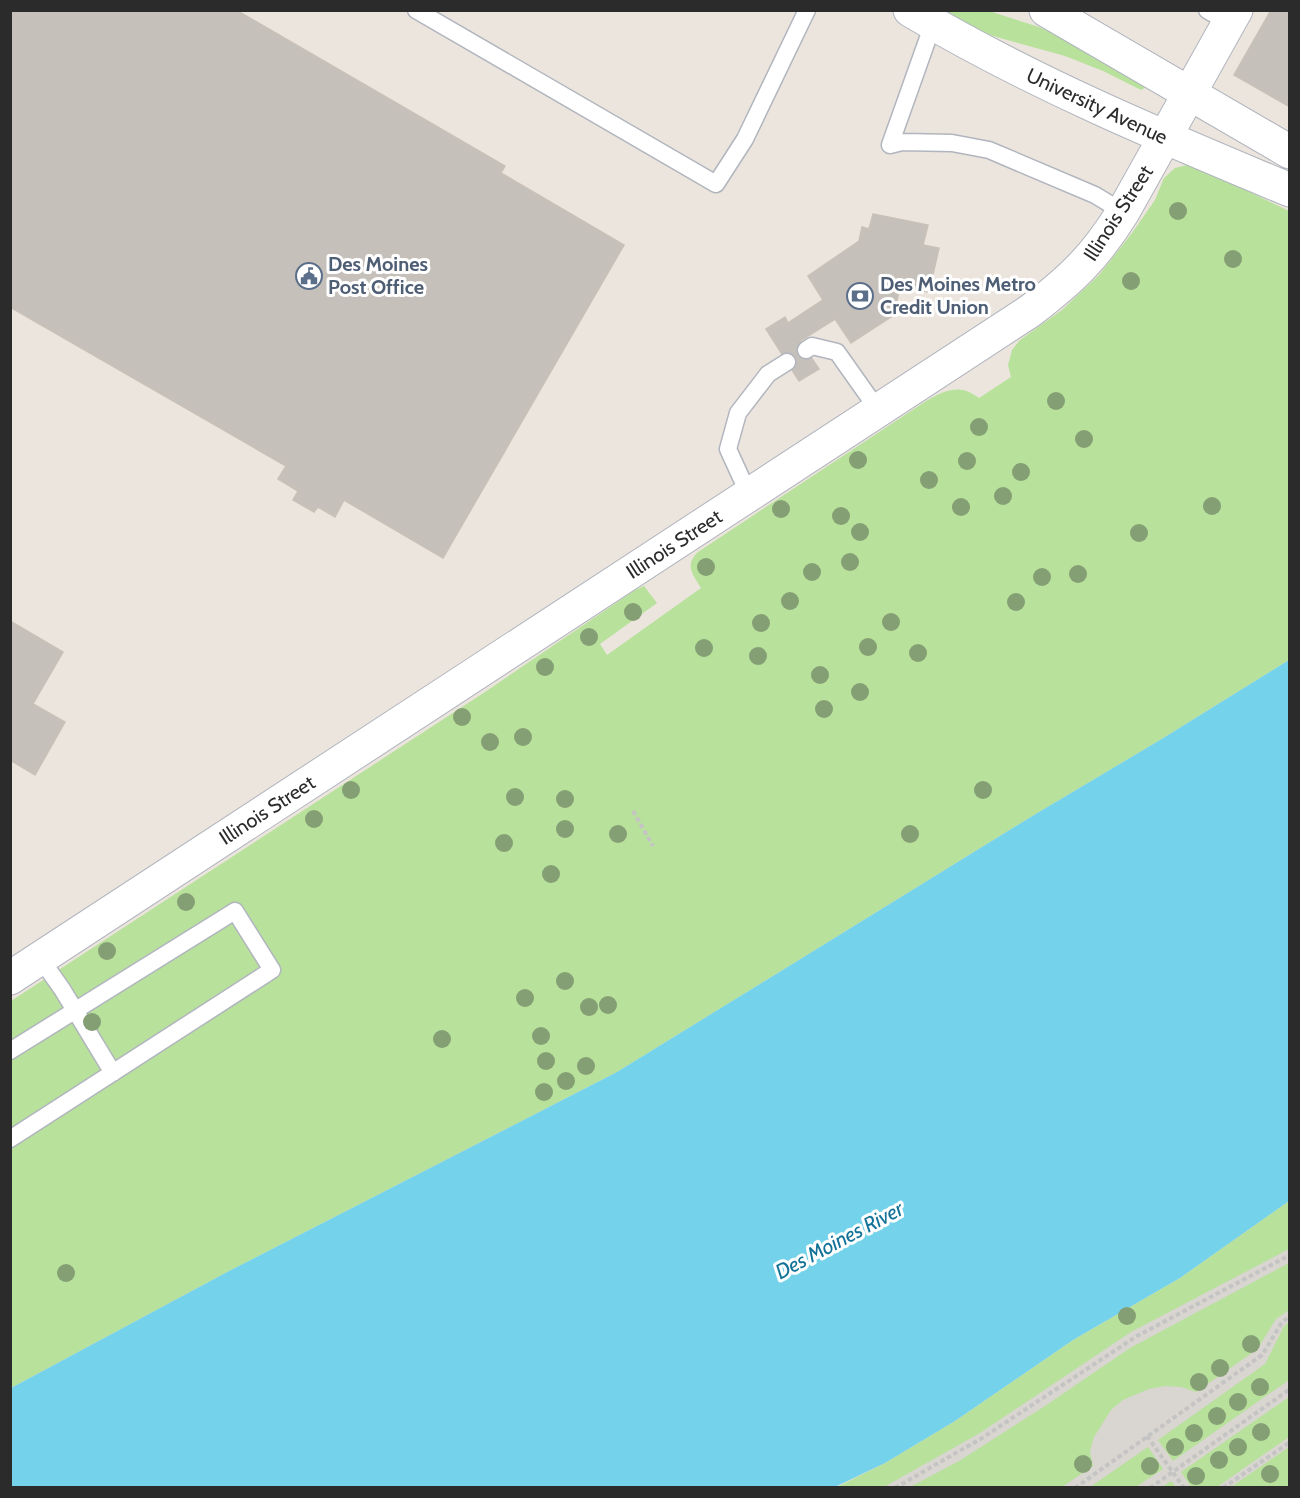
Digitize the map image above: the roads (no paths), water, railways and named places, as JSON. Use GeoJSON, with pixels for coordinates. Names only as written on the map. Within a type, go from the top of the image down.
{"type":"FeatureCollection","features":[{"type":"Feature","properties":{"kind":"street"},"geometry":{"type":"LineString","coordinates":[[1053,12],[1290,152]]}},
{"type":"Feature","properties":{"kind":"street","name":"Illinois Street"},"geometry":{"type":"LineString","coordinates":[[10,978],[1030,311],[1063,286],[1084,266],[1107,238],[1124,212],[1189,93],[1224,15]]}},
{"type":"Feature","properties":{"kind":"street","name":"University Avenue"},"geometry":{"type":"LineString","coordinates":[[921,17],[995,58],[1165,138],[1290,190]]}},
{"type":"Feature","properties":{"kind":"lane"},"geometry":{"type":"LineString","coordinates":[[416,10],[716,184],[745,139],[807,10]]}},
{"type":"Feature","properties":{"kind":"lane"},"geometry":{"type":"LineString","coordinates":[[921,17],[890,146],[902,142],[952,143],[989,150],[1095,195],[1124,212]]}},
{"type":"Feature","properties":{"kind":"lane"},"geometry":{"type":"LineString","coordinates":[[806,350],[812,346],[837,352],[878,410]]}},
{"type":"Feature","properties":{"kind":"lane"},"geometry":{"type":"LineString","coordinates":[[749,495],[728,449],[738,412],[768,374],[787,362]]}},
{"type":"Feature","properties":{"kind":"lane"},"geometry":{"type":"LineString","coordinates":[[10,1051],[236,911],[272,970],[10,1139]]}},
{"type":"Feature","properties":{"kind":"lane"},"geometry":{"type":"LineString","coordinates":[[40,958],[113,1073]]}},
{"type":"Feature","properties":{"kind":"water","name":"Des Moines River"},"geometry":{"type":"Polygon","coordinates":[[[1289,660],[1289,1201],[1180,1278],[1073,1340],[955,1421],[885,1463],[835,1487],[11,1487],[11,1388],[229,1271],[617,1072],[1289,660]]]}},
{"type":"Feature","properties":{"kind":"place","name":"Des Moines Post Office"},"geometry":{"type":"Point","coordinates":[309,276]}},
{"type":"Feature","properties":{"kind":"place","name":"Des Moines Metro Credit Union"},"geometry":{"type":"Point","coordinates":[860,296]}}]}
